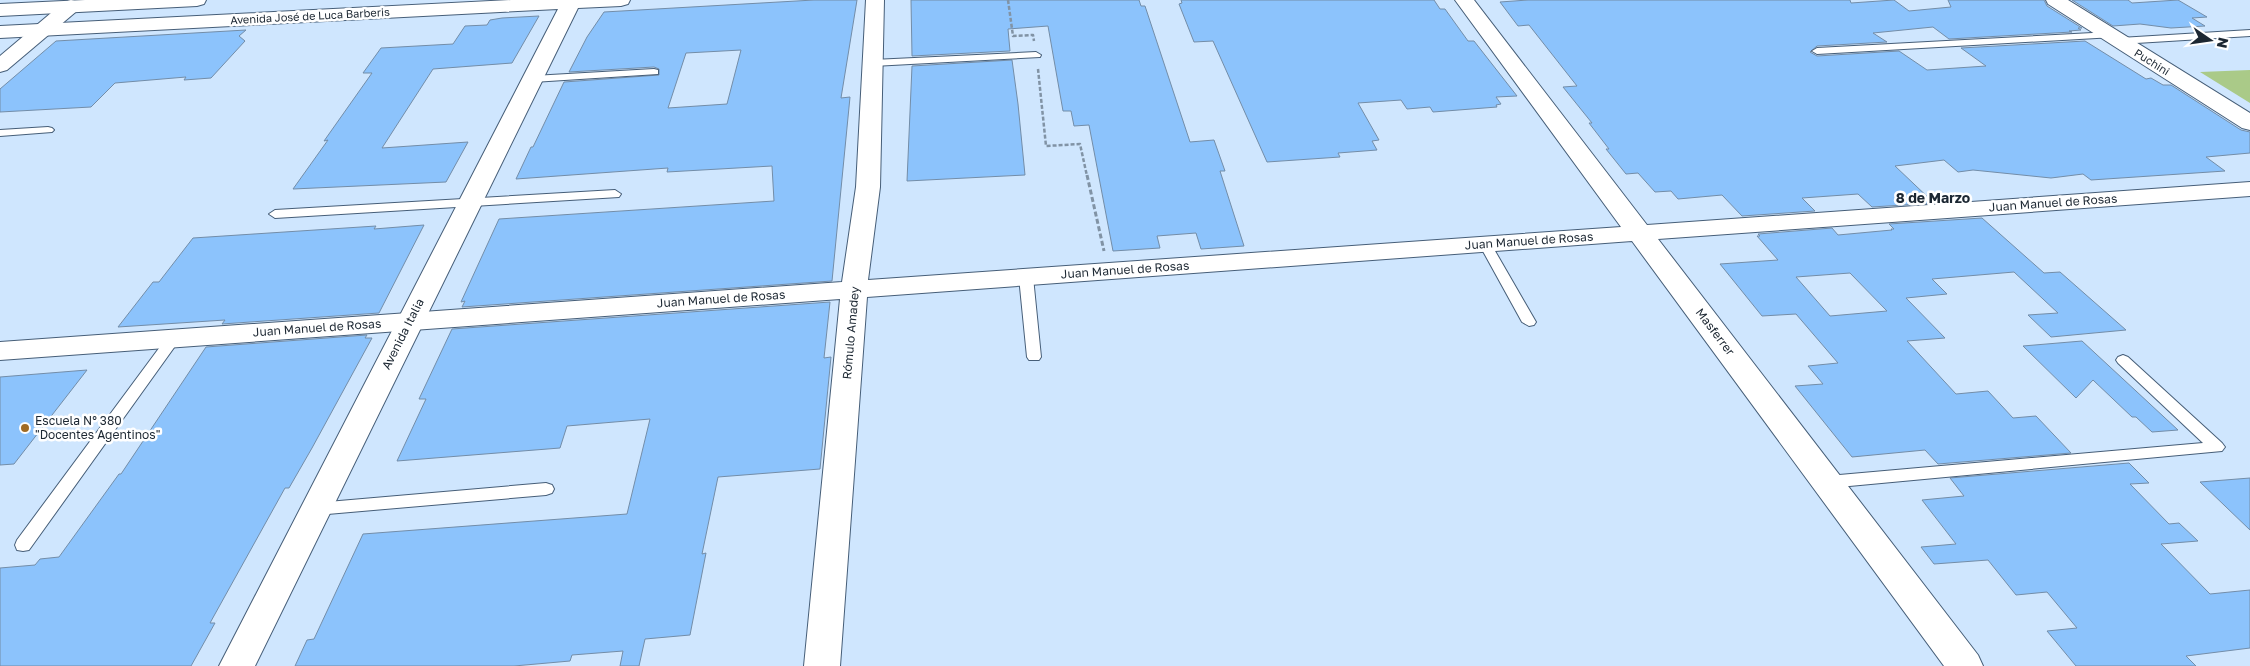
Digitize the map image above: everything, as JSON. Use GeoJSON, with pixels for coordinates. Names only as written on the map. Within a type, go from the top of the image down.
{"type":"FeatureCollection","features":[{"type":"Feature","properties":{"kind":"street"},"geometry":{"type":"LineString","coordinates":[[0,10],[197,0]]}},
{"type":"Feature","properties":{"kind":"street","name":"Avenida José de Luca Barberis"},"geometry":{"type":"LineString","coordinates":[[0,32],[621,0]]}},
{"type":"Feature","properties":{"kind":"street","name":"Rómulo Amadey"},"geometry":{"type":"LineString","coordinates":[[822,666],[854,290],[868,187],[875,0]]}},
{"type":"Feature","properties":{"kind":"street","name":"Masferrer"},"geometry":{"type":"LineString","coordinates":[[1464,0],[1965,666]]}},
{"type":"Feature","properties":{"kind":"street","name":"Puchini"},"geometry":{"type":"LineString","coordinates":[[2055,0],[2250,123]]}},
{"type":"Feature","properties":{"kind":"street","name":"Avenida Italia"},"geometry":{"type":"LineString","coordinates":[[237,666],[469,203],[573,1]]}},
{"type":"Feature","properties":{"kind":"street"},"geometry":{"type":"LineString","coordinates":[[0,66],[71,6]]}},
{"type":"Feature","properties":{"kind":"street","name":"Juan Manuel de Rosas"},"geometry":{"type":"LineString","coordinates":[[0,351],[2250,189]]}},
{"type":"Feature","properties":{"kind":"lane"},"geometry":{"type":"LineString","coordinates":[[1817,52],[2250,33]]}},
{"type":"Feature","properties":{"kind":"lane"},"geometry":{"type":"LineString","coordinates":[[873,63],[1036,55]]}},
{"type":"Feature","properties":{"kind":"lane"},"geometry":{"type":"LineString","coordinates":[[533,79],[654,72]]}},
{"type":"Feature","properties":{"kind":"lane"},"geometry":{"type":"LineString","coordinates":[[0,133],[48,130]]}},
{"type":"Feature","properties":{"kind":"lane"},"geometry":{"type":"LineString","coordinates":[[275,214],[615,194]]}},
{"type":"Feature","properties":{"kind":"lane"},"geometry":{"type":"LineString","coordinates":[[1485,244],[1529,322]]}},
{"type":"Feature","properties":{"kind":"lane"},"geometry":{"type":"LineString","coordinates":[[1026,277],[1034,357]]}},
{"type":"Feature","properties":{"kind":"lane"},"geometry":{"type":"LineString","coordinates":[[23,545],[173,339]]}},
{"type":"Feature","properties":{"kind":"lane"},"geometry":{"type":"LineString","coordinates":[[1828,482],[2217,447],[2123,360]]}},
{"type":"Feature","properties":{"kind":"lane"},"geometry":{"type":"LineString","coordinates":[[316,509],[546,489]]}},
{"type":"Feature","properties":{"kind":"path"},"geometry":{"type":"LineString","coordinates":[[1008,0],[1013,36],[1033,35],[1046,146],[1080,144],[1109,271]]}},
{"type":"Feature","properties":{"kind":"green space"},"geometry":{"type":"Polygon","coordinates":[[[2250,70],[2250,103],[2200,72],[2250,70]]]}},
{"type":"Feature","properties":{"kind":"building"},"geometry":{"type":"Polygon","coordinates":[[[814,0],[857,0],[841,98],[850,97],[832,281],[462,307],[465,301],[461,302],[499,219],[774,201],[772,166],[667,172],[668,168],[516,179],[564,82],[659,75],[659,69],[654,67],[569,72],[587,37],[604,12],[814,0]],[[741,50],[686,53],[668,108],[727,104],[741,50]]]}},
{"type":"Feature","properties":{"kind":"building"},"geometry":{"type":"Polygon","coordinates":[[[911,0],[1139,0],[1141,6],[1145,6],[1190,142],[1214,140],[1225,171],[1220,171],[1244,246],[1201,249],[1196,233],[1157,236],[1160,248],[1113,251],[1089,125],[1074,126],[1071,111],[1063,111],[1048,26],[1008,29],[1010,51],[912,56],[911,0]]]}},
{"type":"Feature","properties":{"kind":"building"},"geometry":{"type":"Polygon","coordinates":[[[1181,0],[1434,0],[1440,9],[1445,9],[1468,41],[1474,41],[1517,96],[1496,97],[1501,104],[1496,105],[1497,107],[1433,112],[1430,107],[1407,109],[1401,100],[1358,103],[1379,140],[1372,141],[1377,150],[1338,153],[1340,157],[1267,162],[1213,41],[1194,42],[1179,4],[1182,3],[1181,0]]]}},
{"type":"Feature","properties":{"kind":"building"},"geometry":{"type":"Polygon","coordinates":[[[1528,0],[1850,0],[1851,3],[1894,0],[1909,11],[1951,7],[1948,0],[2044,0],[2047,6],[2082,28],[2078,28],[2081,30],[1949,39],[1933,27],[1873,33],[1887,42],[1817,46],[1810,52],[1817,56],[1899,51],[1927,70],[1986,66],[1961,48],[2085,41],[2146,79],[2151,78],[2163,85],[2171,85],[2241,130],[2250,132],[2250,153],[2206,157],[2225,171],[2091,180],[2083,174],[2051,178],[1973,170],[1958,172],[1944,160],[1895,166],[1934,203],[1872,207],[1858,194],[1802,198],[1815,211],[1742,216],[1722,195],[1678,199],[1671,191],[1655,192],[1638,173],[1626,174],[1606,149],[1609,149],[1589,123],[1592,123],[1563,87],[1577,86],[1529,25],[1518,26],[1500,2],[1528,0]]]}},
{"type":"Feature","properties":{"kind":"building"},"geometry":{"type":"Polygon","coordinates":[[[2072,0],[2128,0],[2132,3],[2178,0],[2207,17],[2192,18],[2205,26],[2171,28],[2140,24],[2113,26],[2072,0]]]}},
{"type":"Feature","properties":{"kind":"building"},"geometry":{"type":"Polygon","coordinates":[[[539,16],[512,63],[433,69],[382,148],[468,142],[446,182],[293,189],[372,73],[363,73],[381,48],[453,44],[465,26],[487,25],[490,20],[502,18],[539,16]]]}},
{"type":"Feature","properties":{"kind":"building"},"geometry":{"type":"Polygon","coordinates":[[[246,30],[239,36],[245,41],[211,78],[184,80],[186,77],[115,83],[91,107],[0,112],[0,89],[56,41],[246,30]]]}},
{"type":"Feature","properties":{"kind":"building"},"geometry":{"type":"Polygon","coordinates":[[[1012,60],[1025,175],[907,181],[912,66],[1012,60]]]}},
{"type":"Feature","properties":{"kind":"building"},"geometry":{"type":"Polygon","coordinates":[[[1982,218],[2044,273],[2060,272],[2126,330],[2051,337],[2028,315],[2058,313],[2014,272],[1932,279],[1947,294],[1906,298],[1945,338],[1907,341],[1956,394],[1988,391],[2013,418],[2036,416],[2071,453],[1938,464],[1925,450],[1852,457],[1795,386],[1823,384],[1808,366],[1838,363],[1796,314],[1762,316],[1720,264],[1778,260],[1757,236],[1760,236],[1758,234],[1832,228],[1838,235],[1894,229],[1889,224],[1982,218]],[[1850,273],[1796,277],[1830,316],[1887,311],[1850,273]]]}},
{"type":"Feature","properties":{"kind":"building"},"geometry":{"type":"Polygon","coordinates":[[[424,225],[379,313],[222,324],[225,320],[118,327],[153,282],[159,282],[193,238],[376,226],[374,229],[424,225]]]}},
{"type":"Feature","properties":{"kind":"building"},"geometry":{"type":"Polygon","coordinates":[[[830,302],[824,358],[831,357],[820,469],[718,477],[702,554],[706,553],[690,635],[645,639],[639,666],[620,666],[623,651],[572,655],[570,661],[514,666],[295,666],[307,640],[314,639],[363,534],[627,514],[650,419],[567,426],[560,448],[397,461],[426,399],[419,399],[452,329],[830,302]]]}},
{"type":"Feature","properties":{"kind":"building"},"geometry":{"type":"Polygon","coordinates":[[[367,335],[365,338],[372,338],[312,448],[289,488],[285,488],[210,623],[215,623],[191,666],[0,666],[0,568],[35,565],[40,559],[59,557],[119,474],[121,474],[206,347],[367,335]]]}},
{"type":"Feature","properties":{"kind":"building"},"geometry":{"type":"Polygon","coordinates":[[[2082,341],[2178,430],[2152,432],[2136,417],[2132,417],[2093,380],[2076,398],[2023,346],[2082,341]]]}},
{"type":"Feature","properties":{"kind":"building","name":"Escuela N° 380 \"Docentes Agentinos\""},"geometry":{"type":"Polygon","coordinates":[[[87,370],[14,464],[0,465],[0,377],[87,370]]]}},
{"type":"Feature","properties":{"kind":"building"},"geometry":{"type":"Polygon","coordinates":[[[2129,463],[2149,483],[2130,484],[2169,524],[2179,523],[2198,541],[2161,544],[2210,594],[2250,590],[2250,648],[2186,656],[2196,666],[2076,666],[2047,631],[2077,628],[2047,592],[2016,595],[1988,560],[1934,564],[1921,547],[1956,544],[1922,500],[1964,496],[1950,478],[2129,463]]]}},
{"type":"Feature","properties":{"kind":"building"},"geometry":{"type":"Polygon","coordinates":[[[2250,478],[2250,530],[2200,482],[2250,478]]]}},
{"type":"Feature","properties":{"kind":"place","name":"Escuela N° 380 \"Docentes Agentinos\""},"geometry":{"type":"Point","coordinates":[25,428]}},
{"type":"Feature","properties":{"kind":"district","name":"8 de Marzo"},"geometry":{"type":"Point","coordinates":[1933,198]}}]}
